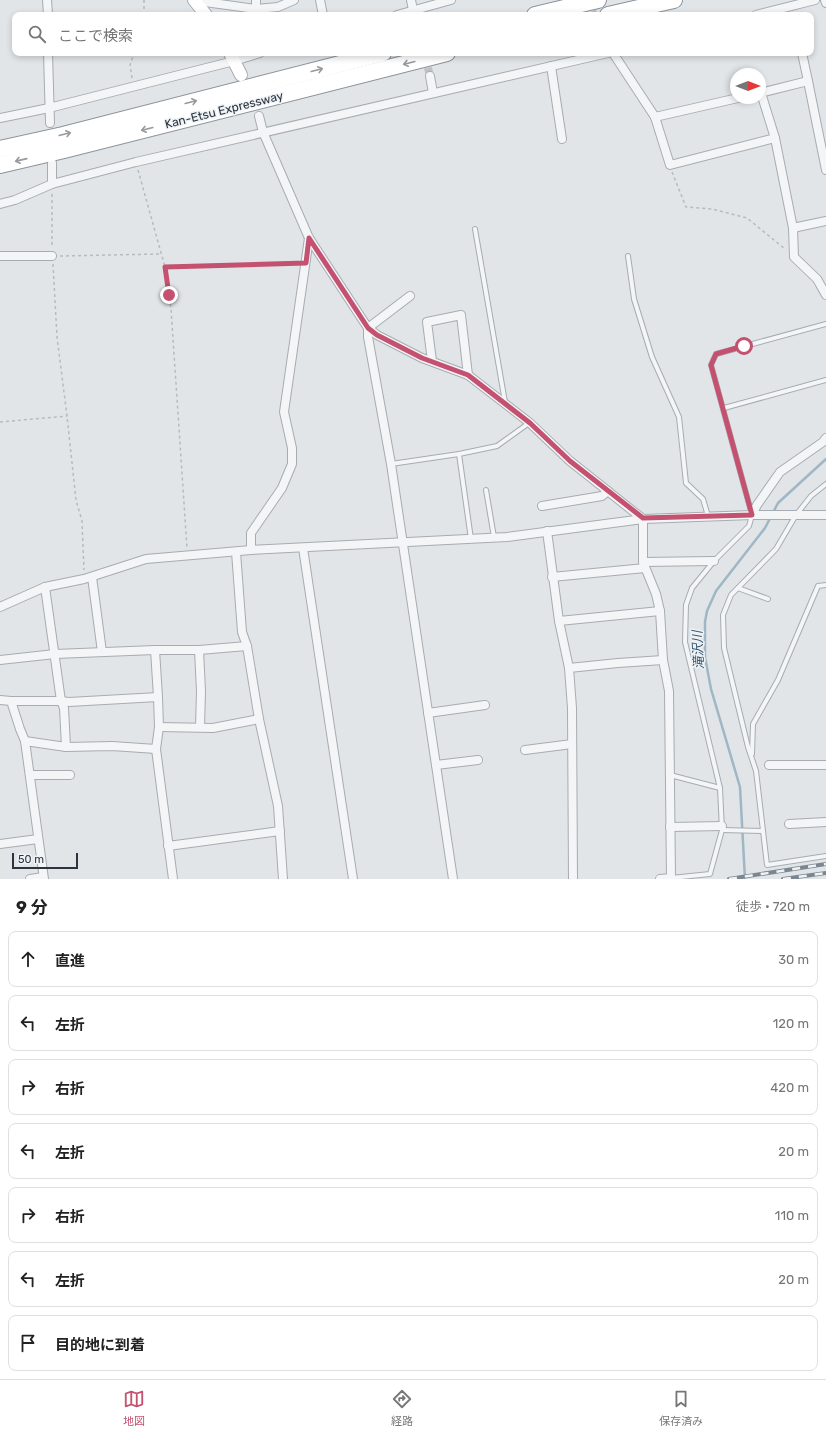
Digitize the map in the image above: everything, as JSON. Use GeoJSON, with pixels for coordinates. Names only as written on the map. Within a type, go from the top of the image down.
{"type":"FeatureCollection","features":[{"type":"Feature","properties":{"kind":"highway"},"geometry":{"type":"LineString","coordinates":[[548,12],[598,0]]}},
{"type":"Feature","properties":{"kind":"highway"},"geometry":{"type":"LineString","coordinates":[[621,12],[674,0]]}},
{"type":"Feature","properties":{"kind":"highway","name":"Kan-Etsu Expressway"},"geometry":{"type":"LineString","coordinates":[[0,149],[71,133],[371,56]]}},
{"type":"Feature","properties":{"kind":"highway","name":"Kan-Etsu Expressway"},"geometry":{"type":"LineString","coordinates":[[0,165],[435,56]]}},
{"type":"Feature","properties":{"kind":"street"},"geometry":{"type":"LineString","coordinates":[[47,0],[48,12]]}},
{"type":"Feature","properties":{"kind":"street"},"geometry":{"type":"LineString","coordinates":[[256,0],[256,9]]}},
{"type":"Feature","properties":{"kind":"street"},"geometry":{"type":"LineString","coordinates":[[202,4],[256,9],[278,7],[294,0]]}},
{"type":"Feature","properties":{"kind":"street"},"geometry":{"type":"LineString","coordinates":[[320,0],[323,12]]}},
{"type":"Feature","properties":{"kind":"street"},"geometry":{"type":"LineString","coordinates":[[411,0],[414,12]]}},
{"type":"Feature","properties":{"kind":"street"},"geometry":{"type":"LineString","coordinates":[[417,12],[451,0]]}},
{"type":"Feature","properties":{"kind":"street"},"geometry":{"type":"LineString","coordinates":[[768,12],[815,0]]}},
{"type":"Feature","properties":{"kind":"street"},"geometry":{"type":"LineString","coordinates":[[48,56],[50,123]]}},
{"type":"Feature","properties":{"kind":"street"},"geometry":{"type":"LineString","coordinates":[[0,204],[15,200],[52,184],[136,162],[595,56]]}},
{"type":"Feature","properties":{"kind":"street"},"geometry":{"type":"LineString","coordinates":[[615,56],[654,117],[670,165],[775,138]]}},
{"type":"Feature","properties":{"kind":"street"},"geometry":{"type":"LineString","coordinates":[[803,56],[826,170]]}},
{"type":"Feature","properties":{"kind":"street"},"geometry":{"type":"LineString","coordinates":[[0,118],[49,108],[133,87],[232,57],[241,75]]}},
{"type":"Feature","properties":{"kind":"street"},"geometry":{"type":"LineString","coordinates":[[551,66],[562,139]]}},
{"type":"Feature","properties":{"kind":"street"},"geometry":{"type":"LineString","coordinates":[[430,76],[433,93]]}},
{"type":"Feature","properties":{"kind":"street"},"geometry":{"type":"LineString","coordinates":[[766,92],[808,81]]}},
{"type":"Feature","properties":{"kind":"street"},"geometry":{"type":"LineString","coordinates":[[654,117],[730,100]]}},
{"type":"Feature","properties":{"kind":"street"},"geometry":{"type":"LineString","coordinates":[[764,104],[775,138],[793,228],[794,257],[817,279],[826,295]]}},
{"type":"Feature","properties":{"kind":"street"},"geometry":{"type":"LineString","coordinates":[[259,116],[263,132],[309,238],[368,328],[377,335],[432,361],[468,375],[530,423],[570,461],[643,518]]}},
{"type":"Feature","properties":{"kind":"street"},"geometry":{"type":"LineString","coordinates":[[52,163],[52,184]]}},
{"type":"Feature","properties":{"kind":"street"},"geometry":{"type":"LineString","coordinates":[[793,228],[826,221]]}},
{"type":"Feature","properties":{"kind":"street"},"geometry":{"type":"LineString","coordinates":[[251,550],[251,534],[282,488],[292,464],[292,448],[284,412],[309,238]]}},
{"type":"Feature","properties":{"kind":"street"},"geometry":{"type":"LineString","coordinates":[[0,256],[52,256]]}},
{"type":"Feature","properties":{"kind":"street"},"geometry":{"type":"LineString","coordinates":[[368,328],[410,296]]}},
{"type":"Feature","properties":{"kind":"street"},"geometry":{"type":"LineString","coordinates":[[432,361],[427,322],[460,315],[468,375]]}},
{"type":"Feature","properties":{"kind":"street"},"geometry":{"type":"LineString","coordinates":[[368,328],[371,353],[391,464],[453,879]]}},
{"type":"Feature","properties":{"kind":"street"},"geometry":{"type":"LineString","coordinates":[[752,515],[757,505],[780,472],[823,442],[826,438]]}},
{"type":"Feature","properties":{"kind":"street"},"geometry":{"type":"LineString","coordinates":[[542,506],[602,496],[608,491]]}},
{"type":"Feature","properties":{"kind":"street"},"geometry":{"type":"LineString","coordinates":[[0,607],[45,586],[88,578],[146,560],[251,550],[494,538],[643,518],[752,515],[826,515]]}},
{"type":"Feature","properties":{"kind":"street"},"geometry":{"type":"LineString","coordinates":[[643,518],[644,565],[656,594],[660,611],[663,660],[669,690],[671,878],[660,879]]}},
{"type":"Feature","properties":{"kind":"street"},"geometry":{"type":"LineString","coordinates":[[547,531],[559,621],[569,668],[572,708],[573,879]]}},
{"type":"Feature","properties":{"kind":"street"},"geometry":{"type":"LineString","coordinates":[[303,548],[353,879]]}},
{"type":"Feature","properties":{"kind":"street"},"geometry":{"type":"LineString","coordinates":[[236,552],[242,632],[247,646],[278,806],[283,879]]}},
{"type":"Feature","properties":{"kind":"street"},"geometry":{"type":"LineString","coordinates":[[552,577],[644,565],[714,561]]}},
{"type":"Feature","properties":{"kind":"street"},"geometry":{"type":"LineString","coordinates":[[88,578],[102,652]]}},
{"type":"Feature","properties":{"kind":"street"},"geometry":{"type":"LineString","coordinates":[[45,586],[61,701],[64,708],[66,747]]}},
{"type":"Feature","properties":{"kind":"street"},"geometry":{"type":"LineString","coordinates":[[559,621],[660,611]]}},
{"type":"Feature","properties":{"kind":"street"},"geometry":{"type":"LineString","coordinates":[[0,660],[55,654],[155,650],[199,650],[247,646]]}},
{"type":"Feature","properties":{"kind":"street"},"geometry":{"type":"LineString","coordinates":[[155,650],[158,697],[156,749],[173,879]]}},
{"type":"Feature","properties":{"kind":"street"},"geometry":{"type":"LineString","coordinates":[[199,650],[201,692],[200,727]]}},
{"type":"Feature","properties":{"kind":"street"},"geometry":{"type":"LineString","coordinates":[[569,668],[663,660]]}},
{"type":"Feature","properties":{"kind":"street"},"geometry":{"type":"LineString","coordinates":[[0,700],[69,702],[158,697]]}},
{"type":"Feature","properties":{"kind":"street"},"geometry":{"type":"LineString","coordinates":[[11,701],[25,741],[44,878],[30,879]]}},
{"type":"Feature","properties":{"kind":"street"},"geometry":{"type":"LineString","coordinates":[[428,713],[484,705]]}},
{"type":"Feature","properties":{"kind":"street"},"geometry":{"type":"LineString","coordinates":[[158,727],[214,728],[260,719]]}},
{"type":"Feature","properties":{"kind":"street"},"geometry":{"type":"LineString","coordinates":[[25,741],[66,747],[112,746],[156,749]]}},
{"type":"Feature","properties":{"kind":"street"},"geometry":{"type":"LineString","coordinates":[[525,750],[572,744]]}},
{"type":"Feature","properties":{"kind":"street"},"geometry":{"type":"LineString","coordinates":[[436,765],[478,760]]}},
{"type":"Feature","properties":{"kind":"street"},"geometry":{"type":"LineString","coordinates":[[769,765],[826,765]]}},
{"type":"Feature","properties":{"kind":"street"},"geometry":{"type":"LineString","coordinates":[[30,775],[70,775]]}},
{"type":"Feature","properties":{"kind":"street"},"geometry":{"type":"LineString","coordinates":[[789,824],[826,822]]}},
{"type":"Feature","properties":{"kind":"street"},"geometry":{"type":"LineString","coordinates":[[670,827],[722,828]]}},
{"type":"Feature","properties":{"kind":"street"},"geometry":{"type":"LineString","coordinates":[[168,846],[280,831]]}},
{"type":"Feature","properties":{"kind":"street"},"geometry":{"type":"LineString","coordinates":[[0,844],[38,839]]}},
{"type":"Feature","properties":{"kind":"lane"},"geometry":{"type":"LineString","coordinates":[[474,229],[505,404]]}},
{"type":"Feature","properties":{"kind":"lane"},"geometry":{"type":"LineString","coordinates":[[628,256],[634,298],[652,357],[679,417],[686,483],[703,499],[708,516]]}},
{"type":"Feature","properties":{"kind":"lane"},"geometry":{"type":"LineString","coordinates":[[671,878],[710,874],[722,828],[720,788],[685,642],[686,605],[692,588],[714,561],[749,526],[752,515],[724,408],[711,365],[716,354],[826,324]]}},
{"type":"Feature","properties":{"kind":"lane"},"geometry":{"type":"LineString","coordinates":[[724,408],[826,380]]}},
{"type":"Feature","properties":{"kind":"lane"},"geometry":{"type":"LineString","coordinates":[[391,464],[459,454],[497,446],[530,423]]}},
{"type":"Feature","properties":{"kind":"lane"},"geometry":{"type":"LineString","coordinates":[[459,454],[471,539]]}},
{"type":"Feature","properties":{"kind":"lane"},"geometry":{"type":"LineString","coordinates":[[826,484],[811,496],[796,515],[776,549],[731,595],[723,615],[724,648],[748,747],[756,771],[767,865],[826,856]]}},
{"type":"Feature","properties":{"kind":"lane"},"geometry":{"type":"LineString","coordinates":[[486,490],[494,538]]}},
{"type":"Feature","properties":{"kind":"lane"},"geometry":{"type":"LineString","coordinates":[[752,758],[753,724],[778,680],[818,586],[826,585]]}},
{"type":"Feature","properties":{"kind":"lane"},"geometry":{"type":"LineString","coordinates":[[738,588],[768,599]]}},
{"type":"Feature","properties":{"kind":"lane"},"geometry":{"type":"LineString","coordinates":[[670,775],[720,788]]}},
{"type":"Feature","properties":{"kind":"lane"},"geometry":{"type":"LineString","coordinates":[[722,828],[762,831]]}},
{"type":"Feature","properties":{"kind":"path"},"geometry":{"type":"LineString","coordinates":[[144,0],[144,12]]}},
{"type":"Feature","properties":{"kind":"path"},"geometry":{"type":"LineString","coordinates":[[133,56],[130,64],[133,87]]}},
{"type":"Feature","properties":{"kind":"path"},"geometry":{"type":"LineString","coordinates":[[136,162],[165,267],[171,309],[188,556]]}},
{"type":"Feature","properties":{"kind":"path"},"geometry":{"type":"LineString","coordinates":[[670,165],[686,206],[712,208],[747,218],[794,257]]}},
{"type":"Feature","properties":{"kind":"path"},"geometry":{"type":"LineString","coordinates":[[52,184],[52,256],[56,337],[67,416],[76,500],[82,521],[88,578]]}},
{"type":"Feature","properties":{"kind":"path"},"geometry":{"type":"LineString","coordinates":[[52,256],[161,254]]}},
{"type":"Feature","properties":{"kind":"path"},"geometry":{"type":"LineString","coordinates":[[165,267],[306,263]]}},
{"type":"Feature","properties":{"kind":"path"},"geometry":{"type":"LineString","coordinates":[[0,422],[67,416]]}},
{"type":"Feature","properties":{"kind":"waterway","name":"滝沢川"},"geometry":{"type":"LineString","coordinates":[[745,879],[740,787],[711,689],[705,657],[705,622],[707,611],[716,591],[765,528],[778,503],[826,459]]}},
{"type":"Feature","properties":{"kind":"tunnel"},"geometry":{"type":"LineString","coordinates":[[586,1],[592,12]]}},
{"type":"Feature","properties":{"kind":"tunnel"},"geometry":{"type":"LineString","coordinates":[[425,56],[430,76]]}},
{"type":"Feature","properties":{"kind":"railway"},"geometry":{"type":"LineString","coordinates":[[729,879],[826,864]]}},
{"type":"Feature","properties":{"kind":"railway"},"geometry":{"type":"LineString","coordinates":[[783,879],[826,873]]}},
{"type":"Feature","properties":{"kind":"route"},"geometry":{"type":"LineString","coordinates":[[169,295],[165,267],[306,263],[309,238],[368,328],[377,335],[422,358],[468,375],[530,423],[570,461],[643,518],[752,515],[724,408],[711,365],[716,354],[744,346]]}}]}
